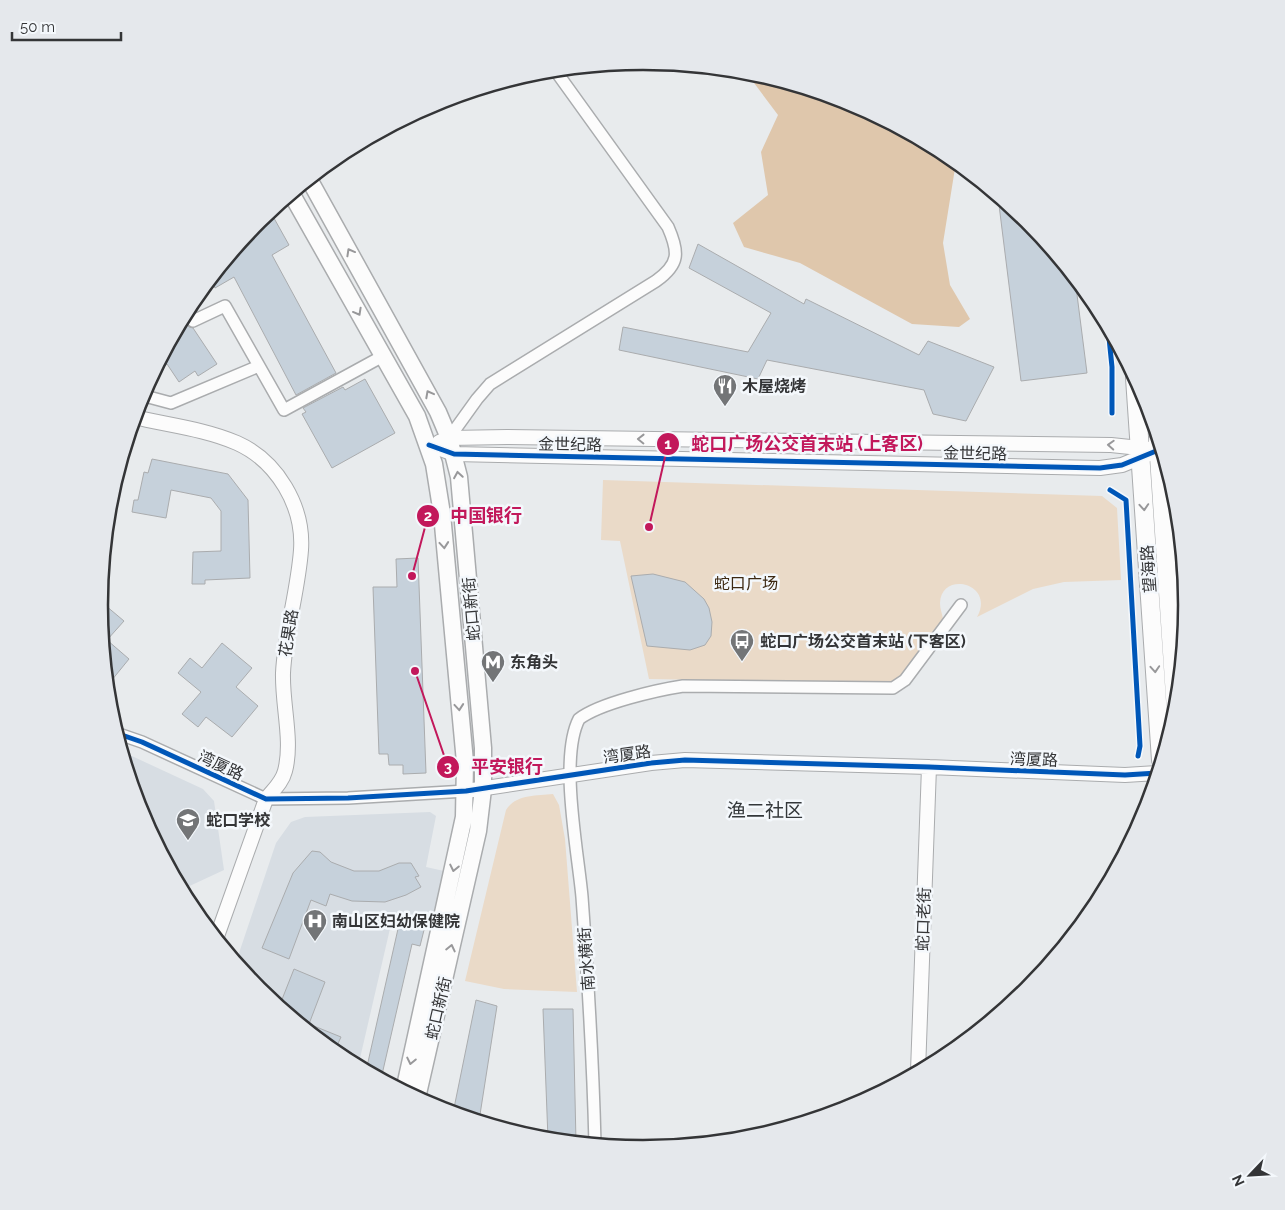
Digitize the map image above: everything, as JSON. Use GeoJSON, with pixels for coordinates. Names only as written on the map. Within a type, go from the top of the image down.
{"type":"FeatureCollection","features":[{"type":"Feature","properties":{"kind":"main road","name":"蛇口新街"},"geometry":{"type":"LineString","coordinates":[[312,185],[427,390],[450,438],[462,511],[483,748],[483,789],[478,831],[419,1091]]}},
{"type":"Feature","properties":{"kind":"main road","name":"蛇口新街"},"geometry":{"type":"LineString","coordinates":[[295,199],[417,416],[429,445],[442,514],[466,791],[462,828],[405,1085]]}},
{"type":"Feature","properties":{"kind":"main road","name":"望海路"},"geometry":{"type":"LineString","coordinates":[[1137,399],[1160,740]]}},
{"type":"Feature","properties":{"kind":"main road","name":"望海路"},"geometry":{"type":"LineString","coordinates":[[1161,474],[1173,671]]}},
{"type":"Feature","properties":{"kind":"street"},"geometry":{"type":"LineString","coordinates":[[450,438],[477,399],[490,384],[656,281],[674,264],[676,253],[668,226],[561,77]]}},
{"type":"Feature","properties":{"kind":"street"},"geometry":{"type":"LineString","coordinates":[[191,318],[193,321],[225,306],[284,410],[383,356]]}},
{"type":"Feature","properties":{"kind":"street"},"geometry":{"type":"LineString","coordinates":[[149,397],[172,403],[259,366]]}},
{"type":"Feature","properties":{"kind":"street","name":"花果路"},"geometry":{"type":"LineString","coordinates":[[141,419],[202,432],[237,443],[252,452],[276,474],[294,504],[300,528],[301,550],[284,663],[283,686],[287,759],[285,772],[280,784],[266,799],[219,932]]}},
{"type":"Feature","properties":{"kind":"street","name":"金世纪路"},"geometry":{"type":"LineString","coordinates":[[429,445],[450,438],[970,443],[1141,453]]}},
{"type":"Feature","properties":{"kind":"street"},"geometry":{"type":"LineString","coordinates":[[970,443],[986,452],[986,459],[976,465]]}},
{"type":"Feature","properties":{"kind":"street","name":"金世纪路"},"geometry":{"type":"LineString","coordinates":[[429,445],[454,454],[1100,468],[1122,465],[1141,453],[1154,449]]}},
{"type":"Feature","properties":{"kind":"street","name":"南水横街"},"geometry":{"type":"LineString","coordinates":[[595,1137],[588,986],[571,775],[576,727],[580,719],[596,710],[660,690],[683,686],[893,688],[905,680],[960,605]]}},
{"type":"Feature","properties":{"kind":"street","name":"湾厦路"},"geometry":{"type":"LineString","coordinates":[[124,736],[142,742],[266,799],[348,798],[466,791],[651,763],[684,760],[1125,775],[1150,773]]}},
{"type":"Feature","properties":{"kind":"street","name":"蛇口老街"},"geometry":{"type":"LineString","coordinates":[[918,1063],[929,767]]}},
{"type":"Feature","properties":{"kind":"shaded area"},"geometry":{"type":"Polygon","coordinates":[[[753,81],[814,98],[879,125],[940,160],[955,171],[943,243],[950,285],[970,319],[959,327],[912,324],[800,263],[744,247],[733,223],[768,195],[761,152],[778,115],[753,81]]]}},
{"type":"Feature","properties":{"kind":"shaded area","name":"蛇口学校"},"geometry":{"type":"Polygon","coordinates":[[[130,755],[203,789],[214,801],[224,870],[188,887],[163,842],[148,810],[130,755]]]}},
{"type":"Feature","properties":{"kind":"shaded area","name":"南山区妇幼保健院"},"geometry":{"type":"Polygon","coordinates":[[[430,812],[436,816],[426,867],[444,871],[431,922],[401,916],[392,920],[360,1059],[345,1050],[290,1007],[238,956],[276,843],[291,822],[305,817],[430,812]]]}},
{"type":"Feature","properties":{"kind":"green space","name":"蛇口广场"},"geometry":{"type":"Polygon","coordinates":[[[603,480],[1102,496],[1117,508],[1121,580],[1064,582],[1033,589],[977,617],[981,605],[979,596],[974,589],[966,585],[957,584],[949,586],[943,593],[940,603],[943,619],[900,679],[890,683],[649,679],[620,541],[601,540],[603,480]]]}},
{"type":"Feature","properties":{"kind":"green space"},"geometry":{"type":"Polygon","coordinates":[[[553,794],[559,805],[565,839],[577,992],[504,989],[465,981],[506,810],[521,798],[553,794]]]}},
{"type":"Feature","properties":{"kind":"building"},"geometry":{"type":"Polygon","coordinates":[[[999,207],[1045,252],[1077,293],[1087,373],[1021,381],[999,207]]]}},
{"type":"Feature","properties":{"kind":"building"},"geometry":{"type":"Polygon","coordinates":[[[274,218],[289,245],[272,255],[336,373],[296,395],[234,277],[215,288],[214,285],[218,279],[240,252],[274,218]]]}},
{"type":"Feature","properties":{"kind":"building"},"geometry":{"type":"Polygon","coordinates":[[[698,244],[804,304],[806,299],[919,355],[928,341],[994,367],[966,421],[933,414],[924,390],[767,360],[758,379],[619,350],[623,327],[748,352],[771,313],[689,268],[698,244]]]}},
{"type":"Feature","properties":{"kind":"building"},"geometry":{"type":"Polygon","coordinates":[[[187,324],[193,328],[217,364],[198,376],[195,371],[179,382],[167,364],[164,366],[187,324]]]}},
{"type":"Feature","properties":{"kind":"building"},"geometry":{"type":"Polygon","coordinates":[[[365,379],[395,433],[332,468],[302,414],[306,412],[303,408],[343,387],[345,390],[365,379]]]}},
{"type":"Feature","properties":{"kind":"building"},"geometry":{"type":"Polygon","coordinates":[[[152,459],[228,474],[248,500],[250,578],[205,580],[205,584],[192,584],[193,552],[221,551],[221,511],[211,498],[171,490],[166,518],[132,512],[134,500],[138,500],[144,472],[148,473],[152,459]]]}},
{"type":"Feature","properties":{"kind":"building"},"geometry":{"type":"Polygon","coordinates":[[[418,558],[426,773],[403,774],[403,765],[389,765],[388,754],[379,754],[373,587],[397,587],[396,559],[418,558]]]}},
{"type":"Feature","properties":{"kind":"building"},"geometry":{"type":"Polygon","coordinates":[[[653,574],[685,582],[704,599],[709,608],[712,622],[711,636],[705,645],[690,650],[647,646],[631,576],[653,574]]]}},
{"type":"Feature","properties":{"kind":"building"},"geometry":{"type":"Polygon","coordinates":[[[108,608],[124,621],[109,638],[108,608]]]}},
{"type":"Feature","properties":{"kind":"building"},"geometry":{"type":"Polygon","coordinates":[[[109,642],[129,659],[113,679],[109,642]]]}},
{"type":"Feature","properties":{"kind":"building"},"geometry":{"type":"Polygon","coordinates":[[[222,643],[252,668],[236,687],[258,706],[232,737],[206,717],[198,727],[182,714],[201,692],[178,673],[190,658],[202,668],[222,643]]]}},
{"type":"Feature","properties":{"kind":"building"},"geometry":{"type":"Polygon","coordinates":[[[312,851],[320,852],[331,862],[354,871],[379,871],[399,863],[411,863],[419,876],[415,877],[421,887],[406,895],[385,902],[352,901],[330,894],[326,906],[311,900],[289,959],[262,948],[293,873],[312,851]]]}},
{"type":"Feature","properties":{"kind":"building"},"geometry":{"type":"Polygon","coordinates":[[[400,920],[425,926],[420,946],[412,944],[383,1072],[368,1064],[400,920]]]}},
{"type":"Feature","properties":{"kind":"building"},"geometry":{"type":"Polygon","coordinates":[[[294,969],[325,982],[309,1023],[282,1000],[294,969]]]}},
{"type":"Feature","properties":{"kind":"building"},"geometry":{"type":"Polygon","coordinates":[[[476,1000],[497,1006],[480,1115],[455,1106],[476,1000]]]}},
{"type":"Feature","properties":{"kind":"building"},"geometry":{"type":"Polygon","coordinates":[[[543,1009],[573,1009],[576,1135],[548,1131],[543,1009]]]}},
{"type":"Feature","properties":{"kind":"building"},"geometry":{"type":"Polygon","coordinates":[[[313,1026],[341,1037],[338,1044],[313,1026]]]}},
{"type":"Feature","properties":{"kind":"cycle path"},"geometry":{"type":"LineString","coordinates":[[1110,345],[1112,367],[1112,413]]}},
{"type":"Feature","properties":{"kind":"cycle path"},"geometry":{"type":"LineString","coordinates":[[429,445],[454,454],[1100,468],[1122,465],[1154,452]]}},
{"type":"Feature","properties":{"kind":"cycle path"},"geometry":{"type":"LineString","coordinates":[[1110,490],[1126,500],[1140,746],[1138,756]]}},
{"type":"Feature","properties":{"kind":"cycle path"},"geometry":{"type":"LineString","coordinates":[[124,736],[142,742],[266,799],[348,798],[466,791],[651,763],[685,760],[1125,775],[1150,773]]}},
{"type":"Feature","properties":{"kind":"place","name":"木屋烧烤"},"geometry":{"type":"Point","coordinates":[725,407]}},
{"type":"Feature","properties":{"kind":"place","name":"蛇口广场公交首末站 (上客区)"},"geometry":{"type":"Point","coordinates":[649,527]}},
{"type":"Feature","properties":{"kind":"place","name":"中国银行"},"geometry":{"type":"Point","coordinates":[412,576]}},
{"type":"Feature","properties":{"kind":"place","name":"蛇口广场公交首末站 (下客区)"},"geometry":{"type":"Point","coordinates":[742,662]}},
{"type":"Feature","properties":{"kind":"place","name":"平安银行"},"geometry":{"type":"Point","coordinates":[415,671]}},
{"type":"Feature","properties":{"kind":"place","name":"东角头"},"geometry":{"type":"Point","coordinates":[493,683]}},
{"type":"Feature","properties":{"kind":"place","name":"蛇口学校"},"geometry":{"type":"Point","coordinates":[188,841]}},
{"type":"Feature","properties":{"kind":"place","name":"南山区妇幼保健院"},"geometry":{"type":"Point","coordinates":[315,942]}},
{"type":"Feature","properties":{"kind":"district","name":"渔二社区"},"geometry":{"type":"Point","coordinates":[765,810]}}]}
